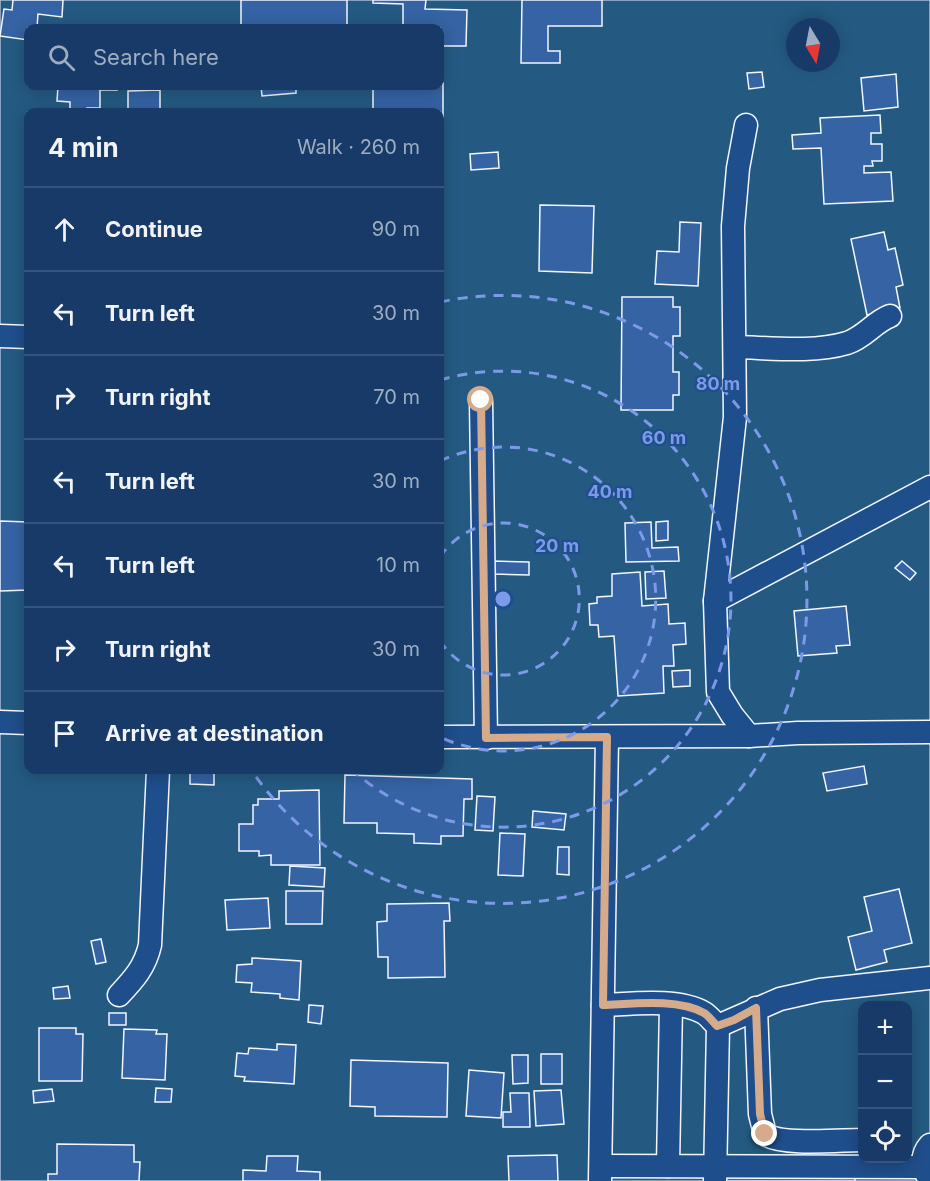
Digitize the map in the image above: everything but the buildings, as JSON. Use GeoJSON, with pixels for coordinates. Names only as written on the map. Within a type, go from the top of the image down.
{"type":"FeatureCollection","features":[{"type":"Feature","properties":{"kind":"street"},"geometry":{"type":"LineString","coordinates":[[746,125],[738,168],[734,226],[735,417],[715,601],[718,692],[749,736]]}},
{"type":"Feature","properties":{"kind":"street"},"geometry":{"type":"LineString","coordinates":[[736,347],[810,348],[848,343],[865,335],[880,320],[890,316]]}},
{"type":"Feature","properties":{"kind":"street"},"geometry":{"type":"LineString","coordinates":[[0,336],[24,337]]}},
{"type":"Feature","properties":{"kind":"street"},"geometry":{"type":"LineString","coordinates":[[481,400],[486,738]]}},
{"type":"Feature","properties":{"kind":"street"},"geometry":{"type":"LineString","coordinates":[[715,601],[930,487]]}},
{"type":"Feature","properties":{"kind":"street"},"geometry":{"type":"LineString","coordinates":[[0,722],[24,723]]}},
{"type":"Feature","properties":{"kind":"street"},"geometry":{"type":"LineString","coordinates":[[444,737],[749,736],[798,733],[930,732]]}},
{"type":"Feature","properties":{"kind":"street"},"geometry":{"type":"LineString","coordinates":[[607,737],[600,1173],[668,1166],[716,1173],[822,1166],[927,1174],[925,1151],[930,1145]]}},
{"type":"Feature","properties":{"kind":"street"},"geometry":{"type":"LineString","coordinates":[[119,995],[146,962],[150,945],[158,774]]}},
{"type":"Feature","properties":{"kind":"street"},"geometry":{"type":"LineString","coordinates":[[717,1026],[780,999],[820,990],[930,978]]}},
{"type":"Feature","properties":{"kind":"street"},"geometry":{"type":"LineString","coordinates":[[603,1005],[687,1006],[705,1013],[717,1026],[716,1173]]}},
{"type":"Feature","properties":{"kind":"street"},"geometry":{"type":"LineString","coordinates":[[668,1166],[671,1005]]}},
{"type":"Feature","properties":{"kind":"street"},"geometry":{"type":"LineString","coordinates":[[756,1008],[760,1114],[765,1134],[771,1139],[787,1141],[858,1140]]}},
{"type":"Feature","properties":{"kind":"street"},"geometry":{"type":"LineString","coordinates":[[822,1166],[823,1140]]}},
{"type":"Feature","properties":{"kind":"street"},"geometry":{"type":"LineString","coordinates":[[912,1143],[930,1145]]}},
{"type":"Feature","properties":{"kind":"shaded area"},"geometry":{"type":"Polygon","coordinates":[[[0,0],[930,0],[930,1181],[0,1181],[0,0]]]}},
{"type":"Feature","properties":{"kind":"route"},"geometry":{"type":"LineString","coordinates":[[481,400],[486,738],[607,737],[603,1005],[687,1006],[705,1013],[717,1026],[756,1008],[760,1114],[765,1134]]}}]}
